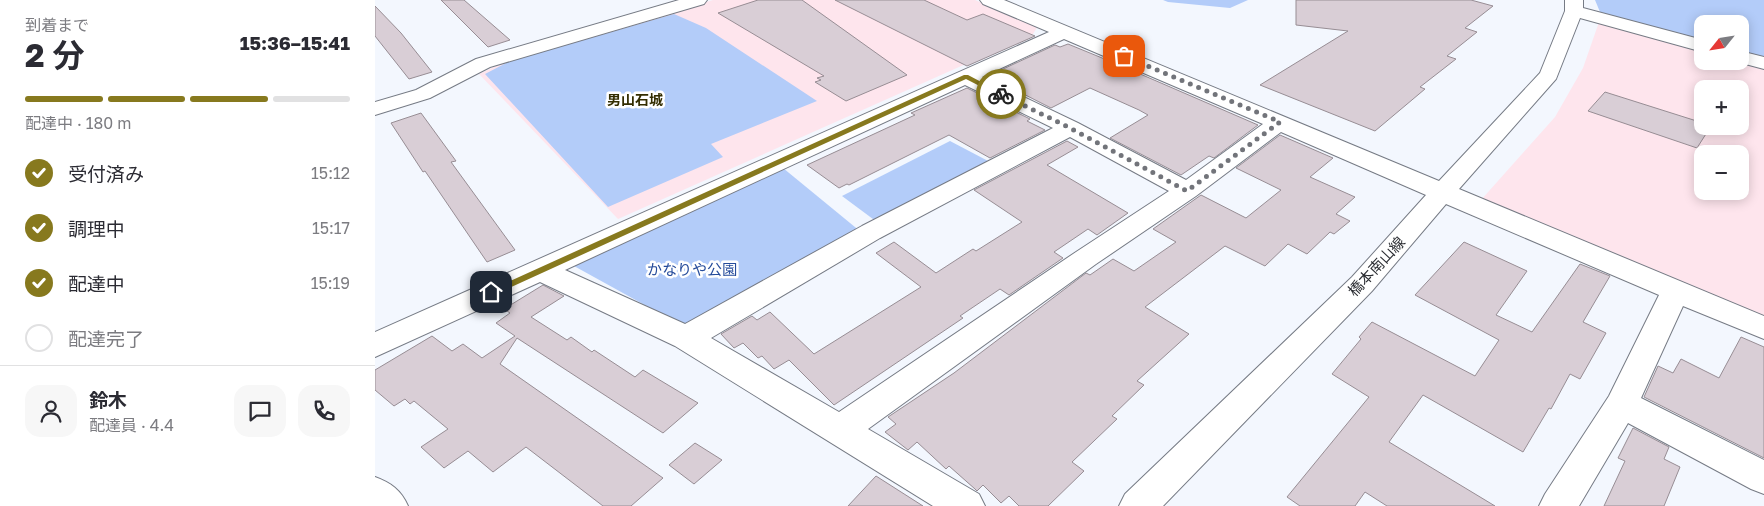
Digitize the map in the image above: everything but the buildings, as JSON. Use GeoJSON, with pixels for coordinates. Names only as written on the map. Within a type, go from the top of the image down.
{"type":"FeatureCollection","features":[{"type":"Feature","properties":{"kind":"street"},"geometry":{"type":"LineString","coordinates":[[375,109],[423,94],[483,63],[508,54],[698,0]]}},
{"type":"Feature","properties":{"kind":"street"},"geometry":{"type":"LineString","coordinates":[[989,0],[1764,328]]}},
{"type":"Feature","properties":{"kind":"street"},"geometry":{"type":"LineString","coordinates":[[1574,6],[1694,43]]}},
{"type":"Feature","properties":{"kind":"street","name":"橋本南山線"},"geometry":{"type":"LineString","coordinates":[[1138,506],[1361,284],[1549,75],[1574,6]]}},
{"type":"Feature","properties":{"kind":"street"},"geometry":{"type":"LineString","coordinates":[[375,345],[1066,31]]}},
{"type":"Feature","properties":{"kind":"street"},"geometry":{"type":"LineString","coordinates":[[1749,59],[1764,63]]}},
{"type":"Feature","properties":{"kind":"street"},"geometry":{"type":"LineString","coordinates":[[966,77],[1070,128],[1187,191]]}},
{"type":"Feature","properties":{"kind":"street"},"geometry":{"type":"LineString","coordinates":[[840,430],[1086,258],[1187,191],[1280,122]]}},
{"type":"Feature","properties":{"kind":"street"},"geometry":{"type":"LineString","coordinates":[[686,338],[871,232],[1070,128]]}},
{"type":"Feature","properties":{"kind":"street"},"geometry":{"type":"LineString","coordinates":[[540,270],[686,338],[966,506]]}},
{"type":"Feature","properties":{"kind":"street"},"geometry":{"type":"LineString","coordinates":[[1558,506],[1622,404],[1677,290]]}},
{"type":"Feature","properties":{"kind":"street"},"geometry":{"type":"LineString","coordinates":[[1622,404],[1764,478]]}},
{"type":"Feature","properties":{"kind":"street"},"geometry":{"type":"LineString","coordinates":[[375,494],[389,506]]}},
{"type":"Feature","properties":{"kind":"shaded area"},"geometry":{"type":"Polygon","coordinates":[[[713,0],[975,0],[1038,26],[1033,34],[618,219],[479,74],[515,57],[713,0]]]}},
{"type":"Feature","properties":{"kind":"shaded area"},"geometry":{"type":"Polygon","coordinates":[[[1599,22],[1694,49],[1694,70],[1749,70],[1749,64],[1764,68],[1764,318],[1481,200],[1555,117],[1583,68],[1599,22]]]}},
{"type":"Feature","properties":{"kind":"green space"},"geometry":{"type":"Polygon","coordinates":[[[1163,0],[1248,0],[1230,8],[1163,0]]]}},
{"type":"Feature","properties":{"kind":"green space"},"geometry":{"type":"Polygon","coordinates":[[[1595,0],[1764,0],[1764,57],[1749,53],[1749,15],[1694,15],[1694,38],[1600,12],[1595,0]]]}},
{"type":"Feature","properties":{"kind":"green space"},"geometry":{"type":"Polygon","coordinates":[[[674,14],[706,28],[817,101],[711,144],[723,157],[608,207],[485,74],[510,61],[674,14]]]}},
{"type":"Feature","properties":{"kind":"green space"},"geometry":{"type":"Polygon","coordinates":[[[950,141],[990,162],[877,222],[842,196],[950,141]]]}},
{"type":"Feature","properties":{"kind":"green space","name":"かなりや公園"},"geometry":{"type":"Polygon","coordinates":[[[783,168],[861,232],[690,330],[574,266],[783,168]]]}},
{"type":"Feature","properties":{"kind":"way so far"},"geometry":{"type":"LineString","coordinates":[[1001,94],[1070,128],[1187,191],[1280,122],[1124,56]]}},
{"type":"Feature","properties":{"kind":"district","name":"男山石城"},"geometry":{"type":"Point","coordinates":[635,99]}},
{"type":"Feature","properties":{"kind":"route"},"geometry":{"type":"LineString","coordinates":[[491,292],[966,77],[1001,94]]}}]}
